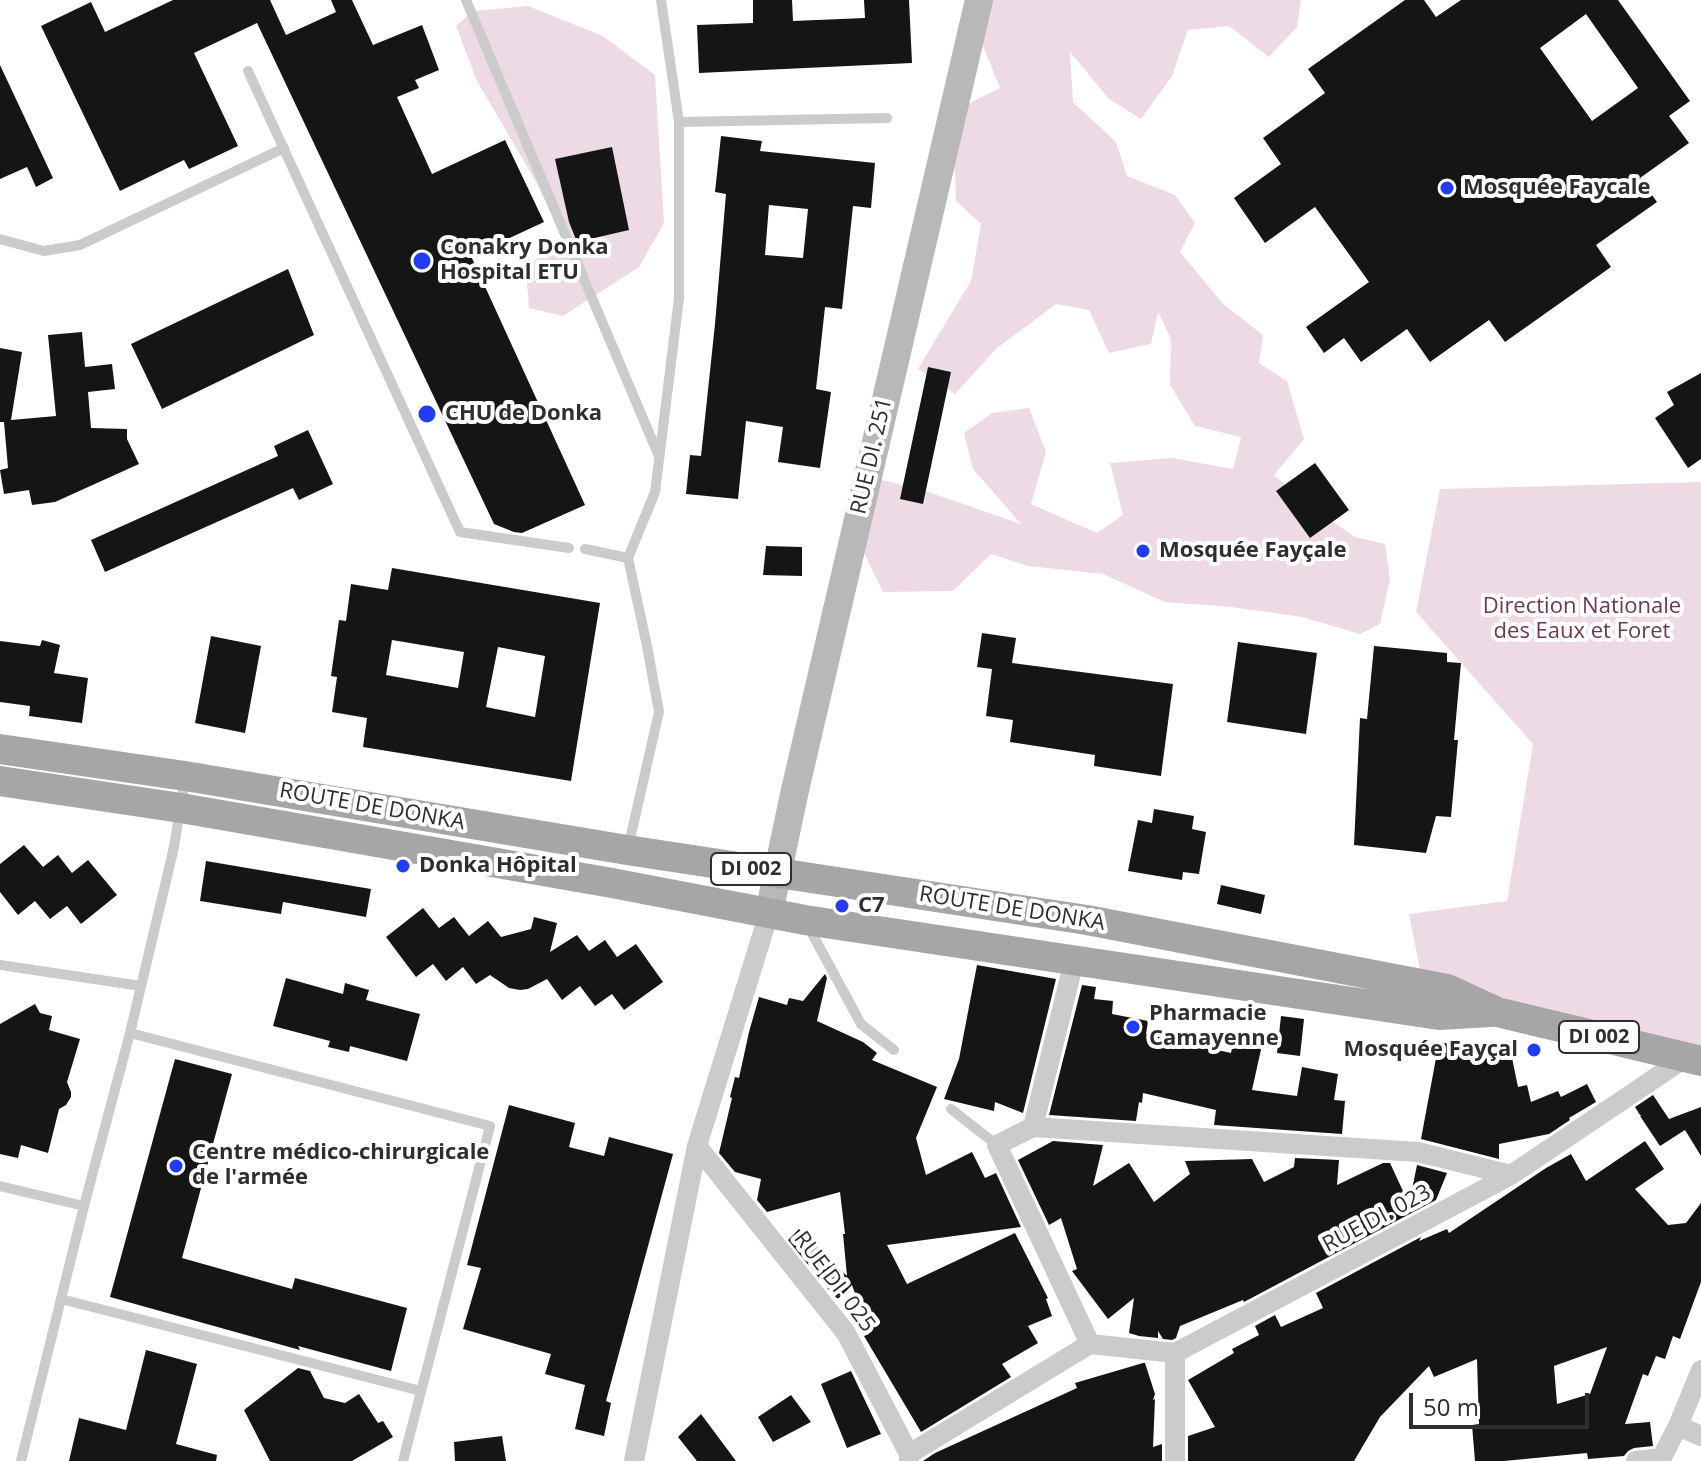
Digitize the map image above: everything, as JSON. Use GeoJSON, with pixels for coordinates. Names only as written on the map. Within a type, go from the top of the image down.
{"type":"FeatureCollection","features":[{"type":"Feature","properties":{"kind":"main road","name":"RUE DI. 251"},"geometry":{"type":"LineString","coordinates":[[769,913],[798,775],[979,0]]}},
{"type":"Feature","properties":{"kind":"main road","name":"ROUTE DE DONKA"},"geometry":{"type":"LineString","coordinates":[[0,749],[185,776],[778,874],[1087,920],[1447,989],[1497,1012],[1693,1060]]}},
{"type":"Feature","properties":{"kind":"main road","name":"ROUTE DE DONKA"},"geometry":{"type":"LineString","coordinates":[[0,781],[181,808],[805,920],[1439,1015],[1497,1012]]}},
{"type":"Feature","properties":{"kind":"street"},"geometry":{"type":"LineString","coordinates":[[634,1461],[697,1146],[769,913]]}},
{"type":"Feature","properties":{"kind":"street"},"geometry":{"type":"LineString","coordinates":[[1033,1127],[1074,961]]}},
{"type":"Feature","properties":{"kind":"street","name":"RUE DI. 023"},"geometry":{"type":"LineString","coordinates":[[1175,1353],[1511,1175],[1693,1060]]}},
{"type":"Feature","properties":{"kind":"street"},"geometry":{"type":"LineString","coordinates":[[1090,1344],[997,1145],[1033,1127],[1418,1152],[1511,1175]]}},
{"type":"Feature","properties":{"kind":"street","name":"RUE DI. 025"},"geometry":{"type":"LineString","coordinates":[[697,1146],[846,1333],[909,1458]]}},
{"type":"Feature","properties":{"kind":"street"},"geometry":{"type":"LineString","coordinates":[[909,1458],[1090,1344],[1175,1353],[1175,1461]]}},
{"type":"Feature","properties":{"kind":"street"},"geometry":{"type":"LineString","coordinates":[[1636,1461],[1661,1460],[1701,1370]]}},
{"type":"Feature","properties":{"kind":"street"},"geometry":{"type":"LineString","coordinates":[[1678,1426],[1701,1436]]}},
{"type":"Feature","properties":{"kind":"lane"},"geometry":{"type":"LineString","coordinates":[[466,0],[659,456]]}},
{"type":"Feature","properties":{"kind":"lane"},"geometry":{"type":"LineString","coordinates":[[627,850],[659,712],[628,558],[655,492],[679,298],[679,122],[661,0]]}},
{"type":"Feature","properties":{"kind":"lane"},"geometry":{"type":"LineString","coordinates":[[248,71],[460,532],[569,548]]}},
{"type":"Feature","properties":{"kind":"lane"},"geometry":{"type":"LineString","coordinates":[[679,122],[887,118]]}},
{"type":"Feature","properties":{"kind":"lane"},"geometry":{"type":"LineString","coordinates":[[0,239],[44,251],[80,245],[284,148]]}},
{"type":"Feature","properties":{"kind":"lane"},"geometry":{"type":"LineString","coordinates":[[585,549],[628,558]]}},
{"type":"Feature","properties":{"kind":"lane"},"geometry":{"type":"LineString","coordinates":[[21,1461],[130,1033],[174,847],[185,776]]}},
{"type":"Feature","properties":{"kind":"lane"},"geometry":{"type":"LineString","coordinates":[[805,920],[861,1024],[894,1050]]}},
{"type":"Feature","properties":{"kind":"lane"},"geometry":{"type":"LineString","coordinates":[[0,965],[141,986]]}},
{"type":"Feature","properties":{"kind":"lane"},"geometry":{"type":"LineString","coordinates":[[130,1033],[490,1126],[403,1461]]}},
{"type":"Feature","properties":{"kind":"lane"},"geometry":{"type":"LineString","coordinates":[[951,1109],[997,1145]]}},
{"type":"Feature","properties":{"kind":"lane"},"geometry":{"type":"LineString","coordinates":[[0,1186],[84,1206]]}},
{"type":"Feature","properties":{"kind":"lane"},"geometry":{"type":"LineString","coordinates":[[61,1299],[421,1391]]}},
{"type":"Feature","properties":{"kind":"green space"},"geometry":{"type":"Polygon","coordinates":[[[981,0],[1301,0],[1297,27],[1269,57],[1229,26],[1188,30],[1172,76],[1141,119],[1109,99],[1070,52],[1073,102],[1116,142],[1127,176],[1175,195],[1195,223],[1180,252],[1223,304],[1263,335],[1259,363],[1287,381],[1304,439],[1274,475],[1306,503],[1355,537],[1385,544],[1390,579],[1380,624],[1360,634],[1302,617],[1165,602],[1103,574],[1028,566],[991,554],[953,591],[883,592],[850,524],[865,476],[920,489],[1021,524],[973,469],[964,433],[992,413],[1029,408],[1046,452],[1031,504],[1097,533],[1123,515],[1110,463],[1172,458],[1233,469],[1241,437],[1195,426],[1170,385],[1171,339],[1158,312],[1151,344],[1109,353],[1089,310],[1056,304],[997,348],[955,394],[918,369],[971,281],[981,224],[956,201],[953,111],[1000,88],[975,26],[981,0]]]}},
{"type":"Feature","properties":{"kind":"green space"},"geometry":{"type":"Polygon","coordinates":[[[528,6],[603,36],[655,75],[664,223],[639,267],[563,316],[529,308],[526,272],[562,236],[535,180],[477,81],[456,26],[473,11],[528,6]]]}},
{"type":"Feature","properties":{"kind":"green space","name":"Direction Nationale des Eaux et Foret"},"geometry":{"type":"Polygon","coordinates":[[[1701,482],[1701,1048],[1425,995],[1409,914],[1507,901],[1533,744],[1416,612],[1440,489],[1701,482]]]}},
{"type":"Feature","properties":{"kind":"building"},"geometry":{"type":"Polygon","coordinates":[[[173,0],[270,0],[286,35],[336,12],[331,0],[352,0],[373,45],[422,25],[439,70],[415,80],[419,88],[397,97],[432,174],[505,140],[544,222],[471,256],[585,505],[522,533],[494,524],[257,23],[194,53],[238,146],[189,169],[184,160],[120,191],[41,26],[91,2],[105,32],[173,0]]]}},
{"type":"Feature","properties":{"kind":"building"},"geometry":{"type":"Polygon","coordinates":[[[753,0],[792,0],[793,21],[865,18],[864,0],[909,0],[912,63],[699,73],[697,25],[753,23],[753,0]]]}},
{"type":"Feature","properties":{"kind":"building","name":"Mosquée Faycale"},"geometry":{"type":"Polygon","coordinates":[[[1405,0],[1424,0],[1436,17],[1461,0],[1618,0],[1690,101],[1669,116],[1689,143],[1640,178],[1657,202],[1596,245],[1611,267],[1505,342],[1489,320],[1430,362],[1407,329],[1361,362],[1344,338],[1324,353],[1306,327],[1369,282],[1315,207],[1265,243],[1234,198],[1281,164],[1263,138],[1325,93],[1308,69],[1405,0]],[[1586,14],[1540,48],[1592,121],[1638,88],[1586,14]]]}},
{"type":"Feature","properties":{"kind":"building"},"geometry":{"type":"Polygon","coordinates":[[[0,65],[53,178],[36,187],[27,167],[0,179],[0,65]]]}},
{"type":"Feature","properties":{"kind":"building"},"geometry":{"type":"Polygon","coordinates":[[[721,136],[762,141],[760,151],[875,163],[871,208],[853,206],[842,309],[825,307],[816,389],[831,392],[820,468],[778,462],[783,427],[746,421],[738,499],[686,494],[690,455],[701,456],[715,324],[726,194],[715,192],[721,136]],[[769,205],[765,255],[803,258],[808,209],[769,205]]]}},
{"type":"Feature","properties":{"kind":"building"},"geometry":{"type":"Polygon","coordinates":[[[612,147],[629,230],[577,242],[569,222],[555,159],[612,147]]]}},
{"type":"Feature","properties":{"kind":"building"},"geometry":{"type":"Polygon","coordinates":[[[288,269],[314,335],[162,409],[131,344],[288,269]]]}},
{"type":"Feature","properties":{"kind":"building"},"geometry":{"type":"Polygon","coordinates":[[[82,332],[85,367],[112,364],[115,389],[88,392],[91,428],[127,429],[127,439],[139,464],[55,502],[32,505],[29,490],[4,494],[0,470],[8,468],[4,422],[0,422],[0,348],[22,352],[11,420],[56,416],[48,335],[82,332]]]}},
{"type":"Feature","properties":{"kind":"building"},"geometry":{"type":"Polygon","coordinates":[[[928,367],[951,372],[923,504],[900,499],[928,367]]]}},
{"type":"Feature","properties":{"kind":"building"},"geometry":{"type":"Polygon","coordinates":[[[1701,373],[1701,459],[1688,468],[1655,418],[1674,405],[1667,392],[1701,373]]]}},
{"type":"Feature","properties":{"kind":"building"},"geometry":{"type":"Polygon","coordinates":[[[308,430],[333,484],[299,500],[293,488],[105,572],[91,540],[278,456],[274,446],[308,430]]]}},
{"type":"Feature","properties":{"kind":"building"},"geometry":{"type":"Polygon","coordinates":[[[1315,463],[1349,510],[1310,538],[1276,491],[1315,463]]]}},
{"type":"Feature","properties":{"kind":"building"},"geometry":{"type":"Polygon","coordinates":[[[766,546],[802,547],[802,576],[763,575],[766,546]]]}},
{"type":"Feature","properties":{"kind":"building"},"geometry":{"type":"Polygon","coordinates":[[[392,568],[600,603],[571,781],[363,747],[367,718],[332,712],[337,677],[331,676],[339,620],[346,621],[351,584],[388,590],[392,568]],[[392,640],[386,675],[458,688],[464,652],[392,640]],[[498,647],[486,707],[535,717],[545,656],[498,647]]]}},
{"type":"Feature","properties":{"kind":"building"},"geometry":{"type":"Polygon","coordinates":[[[982,633],[1016,638],[1012,663],[1173,684],[1161,776],[1094,766],[1095,755],[1010,742],[1013,720],[986,716],[992,669],[977,667],[982,633]]]}},
{"type":"Feature","properties":{"kind":"building"},"geometry":{"type":"Polygon","coordinates":[[[211,636],[261,646],[245,733],[195,723],[211,636]]]}},
{"type":"Feature","properties":{"kind":"building"},"geometry":{"type":"Polygon","coordinates":[[[42,640],[60,645],[54,673],[88,678],[82,723],[29,716],[30,706],[0,702],[0,641],[40,646],[42,640]]]}},
{"type":"Feature","properties":{"kind":"building"},"geometry":{"type":"Polygon","coordinates":[[[1238,642],[1317,653],[1306,734],[1227,722],[1238,642]]]}},
{"type":"Feature","properties":{"kind":"building"},"geometry":{"type":"Polygon","coordinates":[[[1374,646],[1447,653],[1447,662],[1461,663],[1451,817],[1436,816],[1426,853],[1354,845],[1360,718],[1367,719],[1374,646]]]}},
{"type":"Feature","properties":{"kind":"building"},"geometry":{"type":"Polygon","coordinates":[[[1154,809],[1194,816],[1192,829],[1206,832],[1199,874],[1183,872],[1182,880],[1128,871],[1138,820],[1152,823],[1154,809]]]}},
{"type":"Feature","properties":{"kind":"building"},"geometry":{"type":"Polygon","coordinates":[[[24,845],[43,867],[58,855],[72,873],[88,860],[117,895],[81,924],[67,906],[50,919],[35,901],[18,915],[0,892],[0,864],[24,845]]]}},
{"type":"Feature","properties":{"kind":"building"},"geometry":{"type":"Polygon","coordinates":[[[206,861],[371,889],[366,917],[283,902],[281,914],[200,901],[206,861]]]}},
{"type":"Feature","properties":{"kind":"building"},"geometry":{"type":"Polygon","coordinates":[[[1221,885],[1265,895],[1261,914],[1217,904],[1221,885]]]}},
{"type":"Feature","properties":{"kind":"building"},"geometry":{"type":"Polygon","coordinates":[[[423,908],[439,928],[454,917],[469,936],[488,921],[501,937],[531,929],[534,917],[557,923],[550,952],[577,935],[589,951],[605,940],[617,957],[636,944],[663,982],[624,1010],[612,994],[595,1006],[580,986],[562,1000],[547,979],[520,990],[509,988],[490,975],[476,984],[463,967],[446,981],[433,964],[416,977],[386,937],[423,908]]]}},
{"type":"Feature","properties":{"kind":"building"},"geometry":{"type":"Polygon","coordinates":[[[977,965],[1056,979],[1023,1113],[995,1102],[994,1111],[944,1099],[959,1059],[977,965]]]}},
{"type":"Feature","properties":{"kind":"building"},"geometry":{"type":"Polygon","coordinates":[[[825,974],[827,978],[817,1021],[863,1042],[877,1053],[872,1060],[937,1087],[916,1138],[926,1175],[972,1152],[985,1178],[996,1173],[1021,1227],[887,1245],[907,1284],[1015,1233],[1048,1298],[1052,1316],[1028,1326],[1038,1343],[1002,1364],[1011,1377],[921,1432],[864,1336],[869,1334],[852,1285],[837,1300],[788,1240],[799,1229],[847,1276],[840,1192],[767,1212],[757,1200],[761,1179],[735,1172],[719,1153],[735,1077],[739,1078],[759,997],[787,1005],[789,998],[803,1001],[825,974]]]}},
{"type":"Feature","properties":{"kind":"building"},"geometry":{"type":"Polygon","coordinates":[[[286,978],[343,994],[345,983],[369,990],[366,1000],[420,1014],[407,1061],[350,1046],[349,1052],[328,1047],[330,1041],[273,1026],[286,978]]]}},
{"type":"Feature","properties":{"kind":"building"},"geometry":{"type":"Polygon","coordinates":[[[1082,985],[1096,987],[1094,999],[1113,1001],[1112,1014],[1148,1021],[1146,1034],[1231,1053],[1234,1039],[1262,1045],[1252,1090],[1297,1096],[1302,1067],[1338,1074],[1334,1100],[1345,1101],[1342,1134],[1214,1125],[1216,1110],[1143,1093],[1136,1121],[1049,1115],[1082,985]]]}},
{"type":"Feature","properties":{"kind":"building"},"geometry":{"type":"Polygon","coordinates":[[[35,1004],[40,1013],[52,1016],[49,1030],[80,1039],[67,1082],[71,1097],[59,1109],[48,1153],[21,1145],[18,1158],[0,1154],[0,1024],[35,1004]]]}},
{"type":"Feature","properties":{"kind":"building"},"geometry":{"type":"Polygon","coordinates":[[[1281,1016],[1304,1019],[1300,1056],[1277,1053],[1281,1016]]]}},
{"type":"Feature","properties":{"kind":"building"},"geometry":{"type":"Polygon","coordinates":[[[1439,1042],[1473,1048],[1470,1062],[1511,1053],[1518,1087],[1527,1085],[1531,1102],[1558,1091],[1561,1097],[1587,1084],[1596,1102],[1549,1134],[1499,1144],[1499,1159],[1421,1139],[1439,1042]]]}},
{"type":"Feature","properties":{"kind":"building","name":"Centre médico-chirurgicale de l'armée"},"geometry":{"type":"Polygon","coordinates":[[[175,1059],[232,1074],[182,1258],[292,1289],[295,1278],[407,1308],[391,1371],[298,1346],[300,1350],[110,1297],[175,1059]]]}},
{"type":"Feature","properties":{"kind":"building"},"geometry":{"type":"Polygon","coordinates":[[[1653,1095],[1669,1119],[1701,1107],[1701,1156],[1685,1130],[1660,1146],[1635,1107],[1653,1095]]]}},
{"type":"Feature","properties":{"kind":"building"},"geometry":{"type":"Polygon","coordinates":[[[509,1105],[575,1123],[569,1147],[604,1156],[609,1137],[673,1154],[606,1401],[611,1403],[604,1436],[575,1429],[585,1385],[545,1374],[551,1354],[463,1329],[481,1268],[467,1265],[509,1105]]]}},
{"type":"Feature","properties":{"kind":"building"},"geometry":{"type":"Polygon","coordinates":[[[1053,1141],[1103,1145],[1093,1186],[1129,1163],[1154,1202],[1190,1174],[1185,1161],[1252,1159],[1264,1182],[1294,1167],[1295,1158],[1339,1160],[1337,1185],[1383,1163],[1390,1163],[1409,1204],[1417,1165],[1447,1173],[1436,1200],[1244,1302],[1180,1326],[1176,1338],[1172,1340],[1163,1339],[1158,1331],[1158,1338],[1129,1333],[1134,1298],[1108,1319],[1072,1271],[1077,1269],[1061,1218],[1049,1225],[1018,1160],[1053,1141]]]}},
{"type":"Feature","properties":{"kind":"building"},"geometry":{"type":"Polygon","coordinates":[[[1645,1141],[1664,1169],[1635,1189],[1668,1225],[1686,1223],[1701,1203],[1701,1282],[1680,1339],[1673,1336],[1665,1359],[1656,1356],[1648,1376],[1643,1374],[1625,1424],[1650,1422],[1653,1446],[1634,1448],[1624,1456],[1588,1459],[1587,1453],[1475,1461],[1472,1425],[1479,1424],[1477,1359],[1434,1377],[1429,1366],[1380,1417],[1354,1461],[1188,1461],[1188,1436],[1215,1427],[1188,1380],[1234,1353],[1232,1349],[1259,1335],[1255,1326],[1275,1315],[1281,1327],[1323,1308],[1316,1293],[1421,1237],[1419,1241],[1447,1229],[1449,1233],[1571,1154],[1586,1181],[1645,1141]],[[1607,1347],[1554,1366],[1557,1404],[1590,1394],[1607,1347]]]}},
{"type":"Feature","properties":{"kind":"building"},"geometry":{"type":"Polygon","coordinates":[[[146,1350],[197,1364],[176,1444],[217,1455],[216,1461],[69,1461],[79,1418],[126,1430],[146,1350]]]}},
{"type":"Feature","properties":{"kind":"building"},"geometry":{"type":"Polygon","coordinates":[[[1145,1363],[1155,1394],[1153,1447],[1162,1444],[1162,1461],[923,1461],[1077,1388],[1075,1383],[1145,1363]]]}},
{"type":"Feature","properties":{"kind":"building"},"geometry":{"type":"Polygon","coordinates":[[[298,1368],[310,1371],[324,1398],[345,1403],[359,1394],[378,1423],[383,1421],[393,1437],[352,1461],[270,1461],[244,1410],[298,1368]]]}},
{"type":"Feature","properties":{"kind":"building"},"geometry":{"type":"Polygon","coordinates":[[[851,1371],[881,1434],[847,1448],[821,1384],[851,1371]]]}},
{"type":"Feature","properties":{"kind":"building"},"geometry":{"type":"Polygon","coordinates":[[[791,1395],[811,1422],[773,1442],[758,1417],[791,1395]]]}},
{"type":"Feature","properties":{"kind":"building"},"geometry":{"type":"Polygon","coordinates":[[[701,1414],[736,1461],[697,1461],[678,1437],[701,1414]]]}},
{"type":"Feature","properties":{"kind":"building"},"geometry":{"type":"Polygon","coordinates":[[[502,1436],[506,1461],[455,1461],[454,1442],[502,1436]]]}},
{"type":"Feature","properties":{"kind":"place","name":"Mosquée Faycale"},"geometry":{"type":"Point","coordinates":[1447,188]}},
{"type":"Feature","properties":{"kind":"place","name":"Conakry Donka Hospital ETU"},"geometry":{"type":"Point","coordinates":[422,261]}},
{"type":"Feature","properties":{"kind":"place","name":"CHU de Donka"},"geometry":{"type":"Point","coordinates":[427,414]}},
{"type":"Feature","properties":{"kind":"place","name":"Mosquée Fayçale"},"geometry":{"type":"Point","coordinates":[1143,551]}},
{"type":"Feature","properties":{"kind":"place","name":"Donka Hôpital"},"geometry":{"type":"Point","coordinates":[403,866]}},
{"type":"Feature","properties":{"kind":"place","name":"C7"},"geometry":{"type":"Point","coordinates":[842,906]}},
{"type":"Feature","properties":{"kind":"place","name":"Pharmacie Camayenne"},"geometry":{"type":"Point","coordinates":[1133,1027]}},
{"type":"Feature","properties":{"kind":"place","name":"Mosquée Fayçal"},"geometry":{"type":"Point","coordinates":[1534,1050]}},
{"type":"Feature","properties":{"kind":"place","name":"Centre médico-chirurgicale de l'armée"},"geometry":{"type":"Point","coordinates":[176,1166]}}]}
